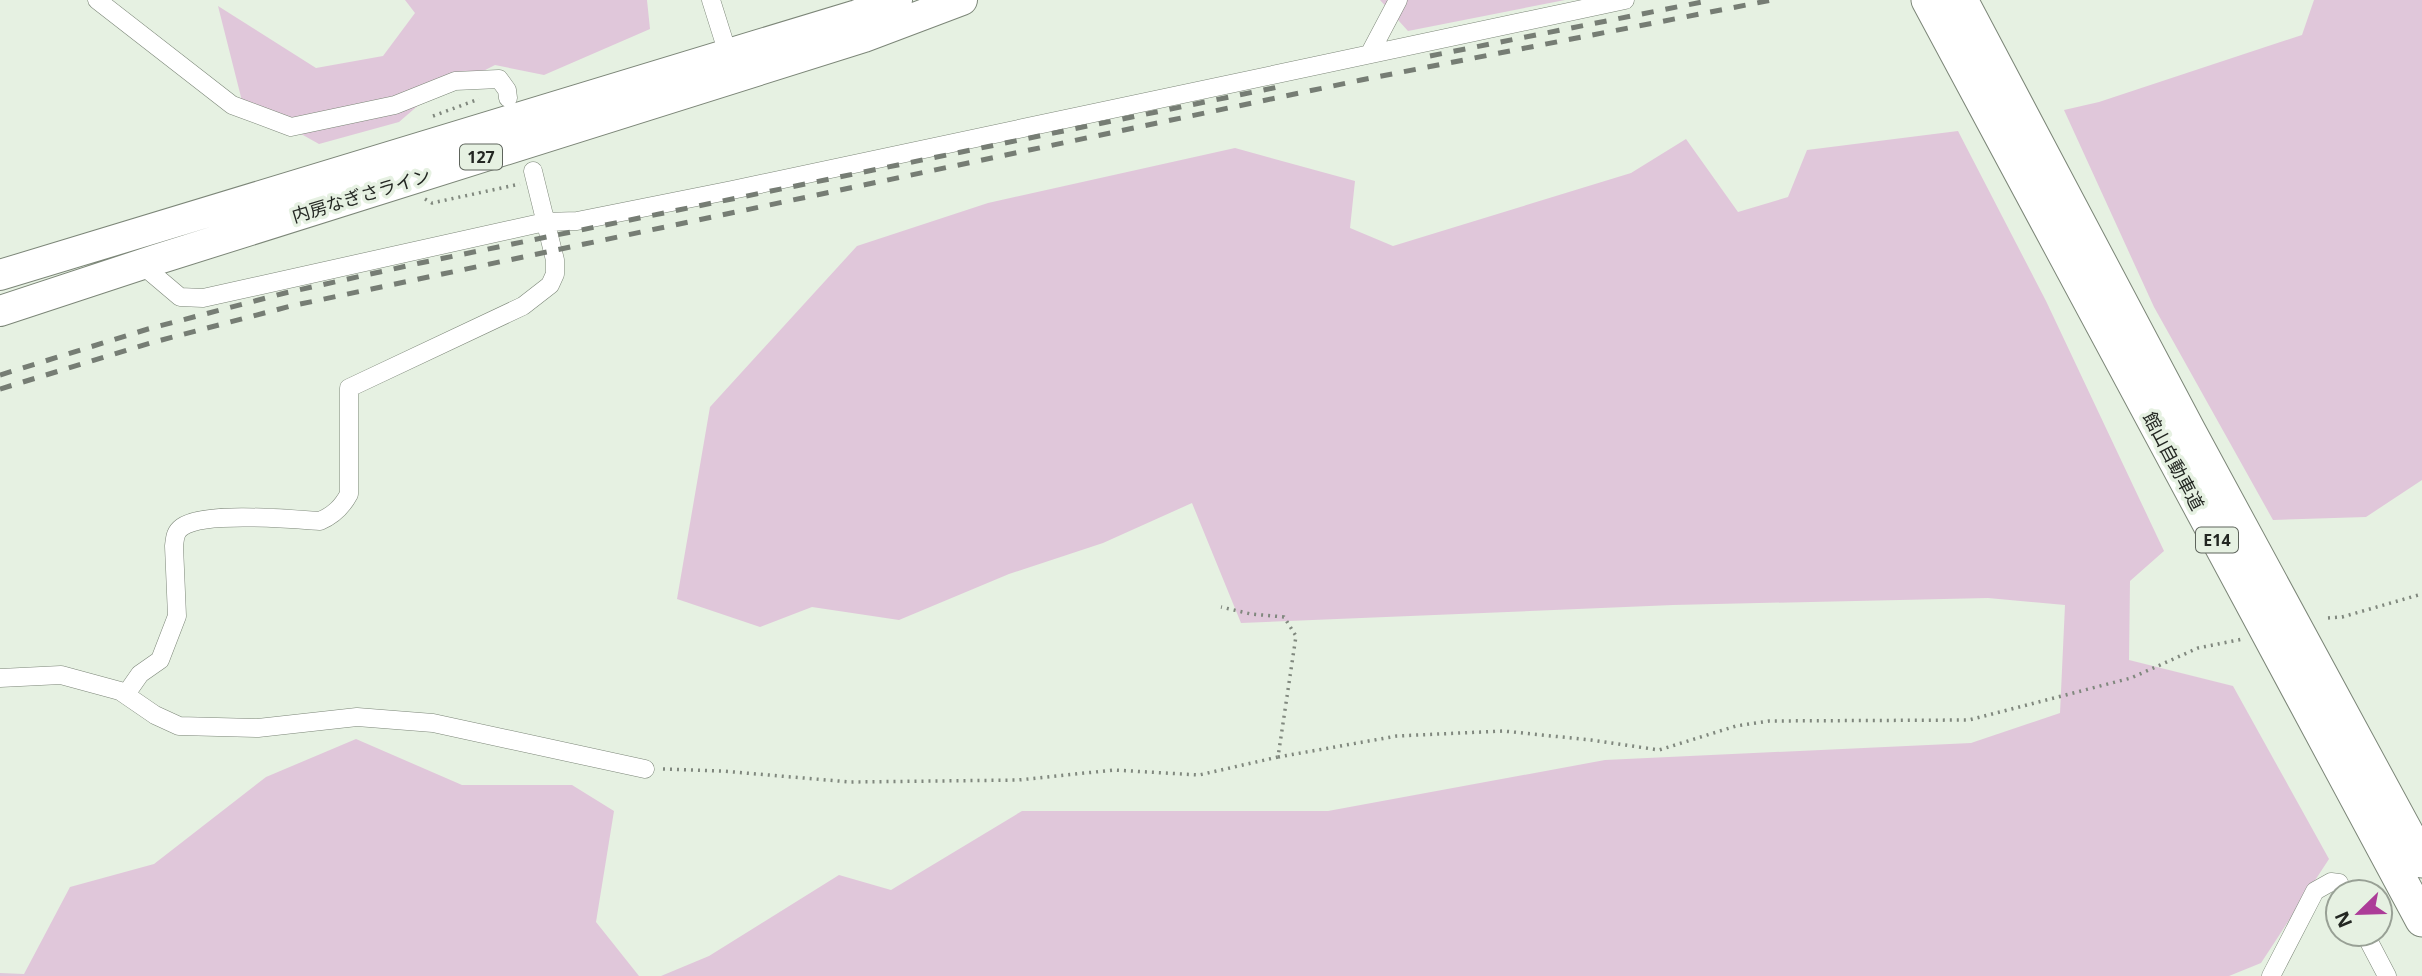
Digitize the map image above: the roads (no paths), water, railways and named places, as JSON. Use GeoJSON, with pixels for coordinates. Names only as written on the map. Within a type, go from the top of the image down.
{"type":"FeatureCollection","features":[{"type":"Feature","properties":{"kind":"highway","name":"内房なぎさライン"},"geometry":{"type":"LineString","coordinates":[[0,275],[857,15],[897,0]]}},
{"type":"Feature","properties":{"kind":"highway","name":"内房なぎさライン"},"geometry":{"type":"LineString","coordinates":[[0,311],[141,264],[864,37],[962,0]]}},
{"type":"Feature","properties":{"kind":"highway","name":"館山自動車道"},"geometry":{"type":"LineString","coordinates":[[1928,0],[2024,149],[2189,431],[2422,861]]}},
{"type":"Feature","properties":{"kind":"highway","name":"館山自動車道"},"geometry":{"type":"LineString","coordinates":[[1961,0],[2024,149],[2422,920]]}},
{"type":"Feature","properties":{"kind":"street"},"geometry":{"type":"LineString","coordinates":[[97,0],[232,105],[291,127],[395,106],[455,81],[499,79],[507,90],[508,98]]}},
{"type":"Feature","properties":{"kind":"street"},"geometry":{"type":"LineString","coordinates":[[711,0],[728,54]]}},
{"type":"Feature","properties":{"kind":"street"},"geometry":{"type":"LineString","coordinates":[[1370,53],[1398,0]]}},
{"type":"Feature","properties":{"kind":"street"},"geometry":{"type":"LineString","coordinates":[[141,264],[180,297],[202,298],[545,222],[577,220],[732,190],[1625,0]]}},
{"type":"Feature","properties":{"kind":"street"},"geometry":{"type":"LineString","coordinates":[[126,694],[140,674],[160,660],[177,616],[174,546],[175,535],[180,528],[195,522],[227,517],[320,521],[337,511],[349,494],[349,388],[523,306],[550,285],[555,274],[555,260],[534,176]]}},
{"type":"Feature","properties":{"kind":"street"},"geometry":{"type":"LineString","coordinates":[[0,678],[61,675],[120,691],[155,715],[179,726],[258,728],[357,717],[433,723],[645,769]]}},
{"type":"Feature","properties":{"kind":"street"},"geometry":{"type":"LineString","coordinates":[[2271,976],[2315,891],[2324,886]]}},
{"type":"Feature","properties":{"kind":"street"},"geometry":{"type":"LineString","coordinates":[[2372,948],[2387,976]]}},
{"type":"Feature","properties":{"kind":"railway"},"geometry":{"type":"LineString","coordinates":[[1430,56],[1712,0]]}},
{"type":"Feature","properties":{"kind":"railway"},"geometry":{"type":"LineString","coordinates":[[0,389],[154,342],[291,306],[1361,80],[1772,0]]}},
{"type":"Feature","properties":{"kind":"railway"},"geometry":{"type":"LineString","coordinates":[[0,375],[148,329],[285,293],[1283,86]]}}]}
